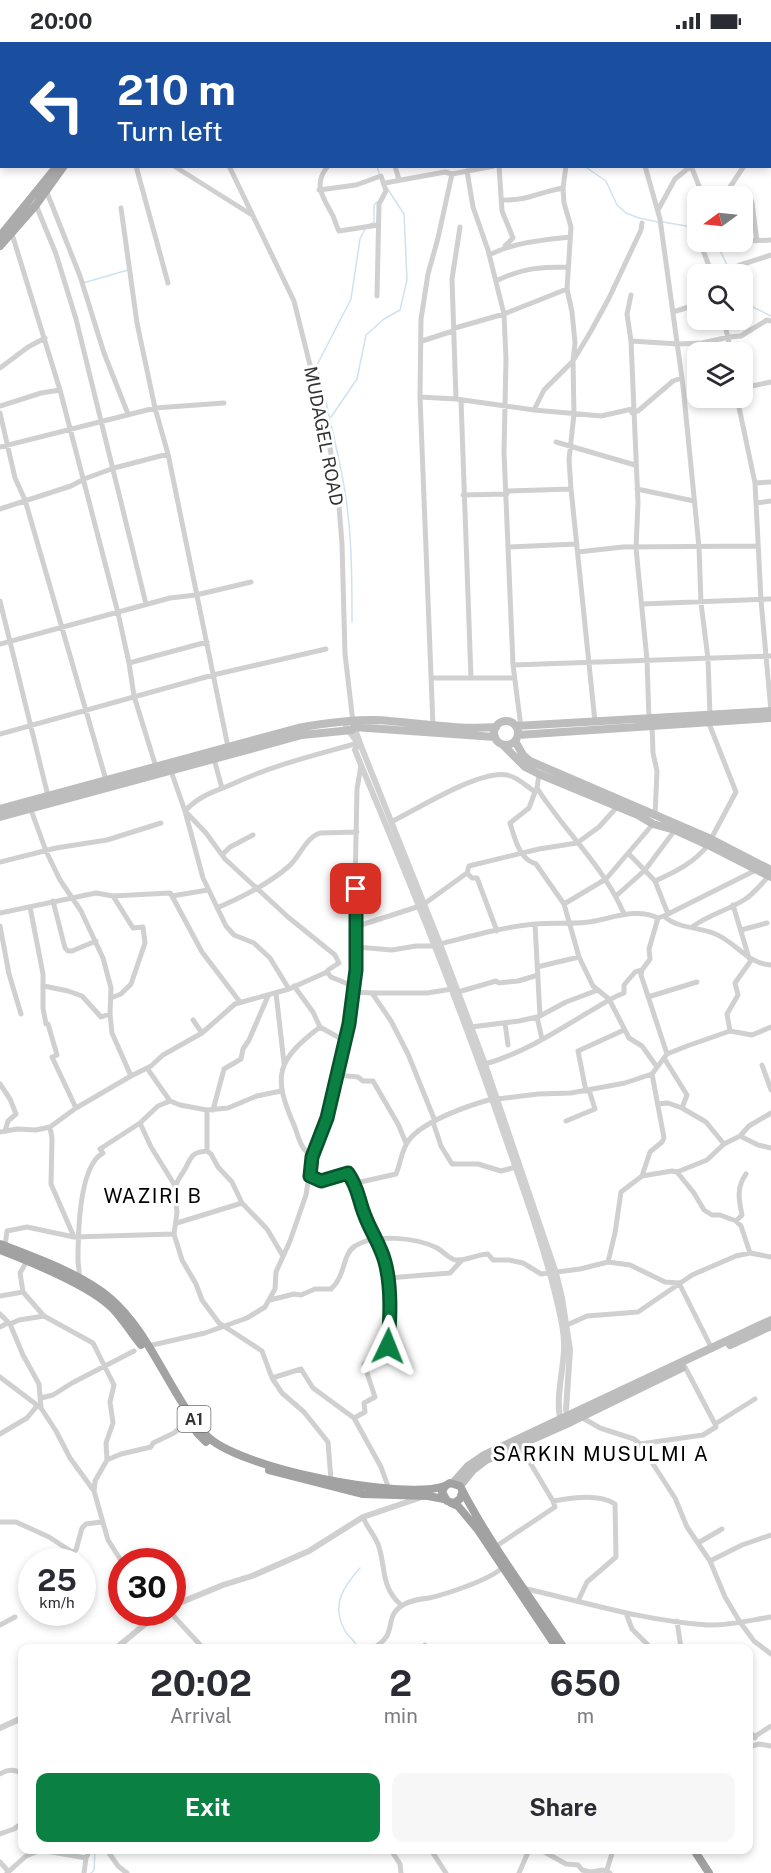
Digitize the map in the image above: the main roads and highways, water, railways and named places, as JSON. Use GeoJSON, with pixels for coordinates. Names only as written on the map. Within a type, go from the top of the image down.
{"type":"FeatureCollection","features":[{"type":"Feature","properties":{"kind":"highway","name":"A1"},"geometry":{"type":"LineString","coordinates":[[2,1246],[88,1291],[111,1308],[144,1348],[188,1421],[217,1451],[247,1464],[363,1494],[423,1497],[447,1501]]}},
{"type":"Feature","properties":{"kind":"highway","name":"A1"},"geometry":{"type":"LineString","coordinates":[[2,1246],[79,1279],[108,1296],[134,1325],[182,1403],[214,1442],[241,1456],[331,1480],[389,1489],[455,1487]]}},
{"type":"Feature","properties":{"kind":"highway"},"geometry":{"type":"LineString","coordinates":[[455,1487],[442,1492],[447,1501],[458,1506],[478,1530],[552,1644]]}},
{"type":"Feature","properties":{"kind":"highway"},"geometry":{"type":"LineString","coordinates":[[447,1501],[457,1502],[455,1487]]}},
{"type":"Feature","properties":{"kind":"highway"},"geometry":{"type":"LineString","coordinates":[[455,1487],[561,1644]]}},
{"type":"Feature","properties":{"kind":"highway"},"geometry":{"type":"LineString","coordinates":[[697,1854],[709,1873]]}},
{"type":"Feature","properties":{"kind":"highway"},"geometry":{"type":"LineString","coordinates":[[702,1854],[714,1873]]}},
{"type":"Feature","properties":{"kind":"main road"},"geometry":{"type":"LineString","coordinates":[[0,236],[55,168]]}},
{"type":"Feature","properties":{"kind":"main road"},"geometry":{"type":"LineString","coordinates":[[0,246],[36,205],[62,168]]}},
{"type":"Feature","properties":{"kind":"main road"},"geometry":{"type":"LineString","coordinates":[[517,732],[709,718],[771,711]]}},
{"type":"Feature","properties":{"kind":"main road"},"geometry":{"type":"LineString","coordinates":[[709,718],[771,718]]}},
{"type":"Feature","properties":{"kind":"main road"},"geometry":{"type":"LineString","coordinates":[[0,817],[302,735],[351,725],[387,720],[433,726],[496,727],[506,721],[517,732],[523,756],[530,761],[675,830],[709,842],[770,874]]}},
{"type":"Feature","properties":{"kind":"main road"},"geometry":{"type":"LineString","coordinates":[[517,732],[595,722],[651,722]]}},
{"type":"Feature","properties":{"kind":"main road"},"geometry":{"type":"LineString","coordinates":[[0,809],[298,728],[351,725],[495,737],[525,767],[539,774],[709,842],[770,874]]}},
{"type":"Feature","properties":{"kind":"main road"},"geometry":{"type":"LineString","coordinates":[[495,737],[496,727]]}},
{"type":"Feature","properties":{"kind":"main road"},"geometry":{"type":"LineString","coordinates":[[503,745],[511,744],[517,732]]}},
{"type":"Feature","properties":{"kind":"main road"},"geometry":{"type":"LineString","coordinates":[[455,1487],[479,1464],[520,1446],[565,1421],[771,1320]]}},
{"type":"Feature","properties":{"kind":"main road"},"geometry":{"type":"LineString","coordinates":[[455,1487],[476,1460],[565,1421],[581,1417],[771,1326]]}},
{"type":"Feature","properties":{"kind":"waterway"},"geometry":{"type":"LineString","coordinates":[[378,168],[379,173]]}},
{"type":"Feature","properties":{"kind":"waterway"},"geometry":{"type":"LineString","coordinates":[[587,168],[606,181],[617,205],[626,213],[658,222]]}},
{"type":"Feature","properties":{"kind":"waterway"},"geometry":{"type":"LineString","coordinates":[[331,417],[357,379],[366,335],[384,319],[400,310],[407,280],[404,214],[387,188]]}},
{"type":"Feature","properties":{"kind":"waterway"},"geometry":{"type":"LineString","coordinates":[[370,224],[374,223],[374,205],[377,202]]}},
{"type":"Feature","properties":{"kind":"waterway"},"geometry":{"type":"LineString","coordinates":[[663,222],[687,226]]}},
{"type":"Feature","properties":{"kind":"waterway"},"geometry":{"type":"LineString","coordinates":[[352,622],[351,557],[345,492],[317,365],[351,299],[360,239],[365,229]]}},
{"type":"Feature","properties":{"kind":"waterway"},"geometry":{"type":"LineString","coordinates":[[721,252],[727,264]]}},
{"type":"Feature","properties":{"kind":"waterway"},"geometry":{"type":"LineString","coordinates":[[83,283],[128,270]]}},
{"type":"Feature","properties":{"kind":"waterway"},"geometry":{"type":"LineString","coordinates":[[753,307],[771,316]]}},
{"type":"Feature","properties":{"kind":"waterway"},"geometry":{"type":"LineString","coordinates":[[356,1644],[340,1620],[339,1603],[344,1589],[360,1568]]}},
{"type":"Feature","properties":{"kind":"waterway"},"geometry":{"type":"LineString","coordinates":[[91,1873],[94,1870],[95,1854]]}},
{"type":"Feature","properties":{"kind":"district","name":"WAZIRI B"},"geometry":{"type":"Point","coordinates":[153,1196]}},
{"type":"Feature","properties":{"kind":"district","name":"SARKIN MUSULMI A"},"geometry":{"type":"Point","coordinates":[601,1454]}}]}
